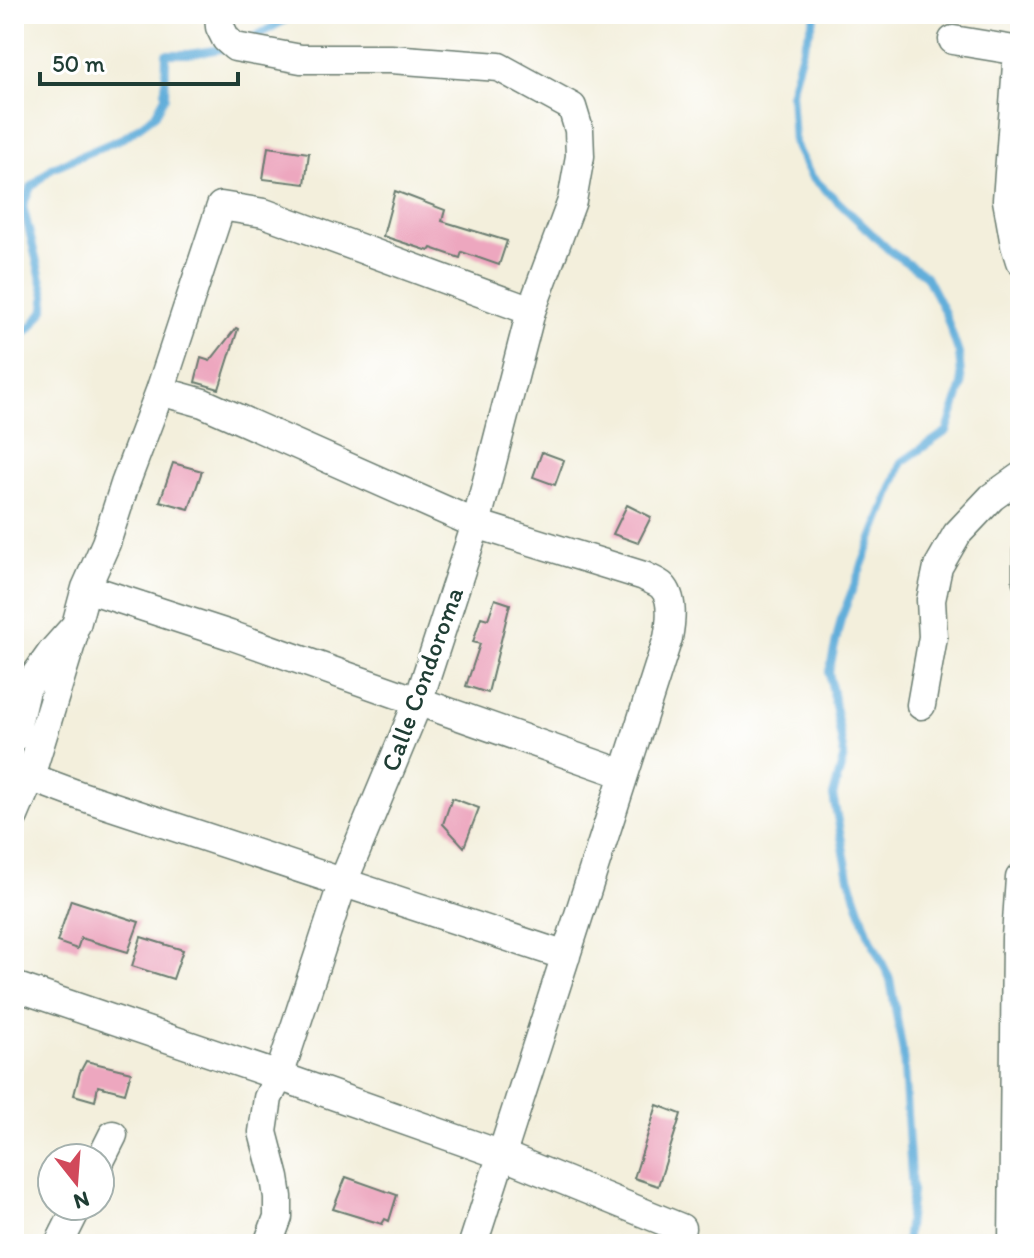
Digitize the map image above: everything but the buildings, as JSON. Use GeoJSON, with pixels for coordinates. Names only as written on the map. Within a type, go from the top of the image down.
{"type":"FeatureCollection","features":[{"type":"Feature","properties":{"kind":"street","name":"Calle Condoroma"},"geometry":{"type":"LineString","coordinates":[[219,14],[220,27],[235,47],[301,59],[391,59],[499,67],[572,107],[579,130],[580,156],[572,201],[531,311],[476,524],[418,702],[343,882],[279,1076],[268,1098],[263,1132],[278,1197],[278,1217],[268,1244]]}},
{"type":"Feature","properties":{"kind":"street"},"geometry":{"type":"LineString","coordinates":[[953,40],[1019,51],[1007,200],[1020,261]]}},
{"type":"Feature","properties":{"kind":"street"},"geometry":{"type":"LineString","coordinates":[[14,816],[30,777],[86,588],[106,543],[160,391],[221,206],[264,213],[531,311]]}},
{"type":"Feature","properties":{"kind":"street"},"geometry":{"type":"LineString","coordinates":[[160,391],[203,403],[476,524],[644,576],[662,586],[669,600],[671,620],[668,638],[473,1244]]}},
{"type":"Feature","properties":{"kind":"street"},"geometry":{"type":"LineString","coordinates":[[921,705],[933,637],[931,600],[938,567],[957,534],[992,497],[1020,477]]}},
{"type":"Feature","properties":{"kind":"street"},"geometry":{"type":"LineString","coordinates":[[86,588],[230,635],[624,774]]}},
{"type":"Feature","properties":{"kind":"street"},"geometry":{"type":"LineString","coordinates":[[14,737],[25,690],[76,625]]}},
{"type":"Feature","properties":{"kind":"street"},"geometry":{"type":"LineString","coordinates":[[30,777],[566,956]]}},
{"type":"Feature","properties":{"kind":"street"},"geometry":{"type":"LineString","coordinates":[[1013,1244],[1020,878]]}},
{"type":"Feature","properties":{"kind":"street"},"geometry":{"type":"LineString","coordinates":[[14,986],[502,1155],[681,1228]]}},
{"type":"Feature","properties":{"kind":"street"},"geometry":{"type":"LineString","coordinates":[[110,1142],[113,1135]]}},
{"type":"Feature","properties":{"kind":"street"},"geometry":{"type":"LineString","coordinates":[[59,1244],[70,1222]]}},
{"type":"Feature","properties":{"kind":"lane"},"geometry":{"type":"LineString","coordinates":[[1020,550],[1020,583]]}},
{"type":"Feature","properties":{"kind":"waterway"},"geometry":{"type":"LineString","coordinates":[[247,41],[296,14]]}},
{"type":"Feature","properties":{"kind":"waterway"},"geometry":{"type":"LineString","coordinates":[[816,14],[791,91],[794,143],[811,176],[891,252],[926,276],[945,313],[959,354],[962,386],[947,431],[902,462],[841,619],[829,672],[844,756],[833,796],[849,877],[868,933],[890,979],[903,1053],[912,1191],[906,1244]]}},
{"type":"Feature","properties":{"kind":"waterway"},"geometry":{"type":"LineString","coordinates":[[14,338],[30,329],[45,309],[45,295],[23,206],[31,187],[52,168],[125,137],[155,115],[165,97],[166,54],[227,48]]}}]}
